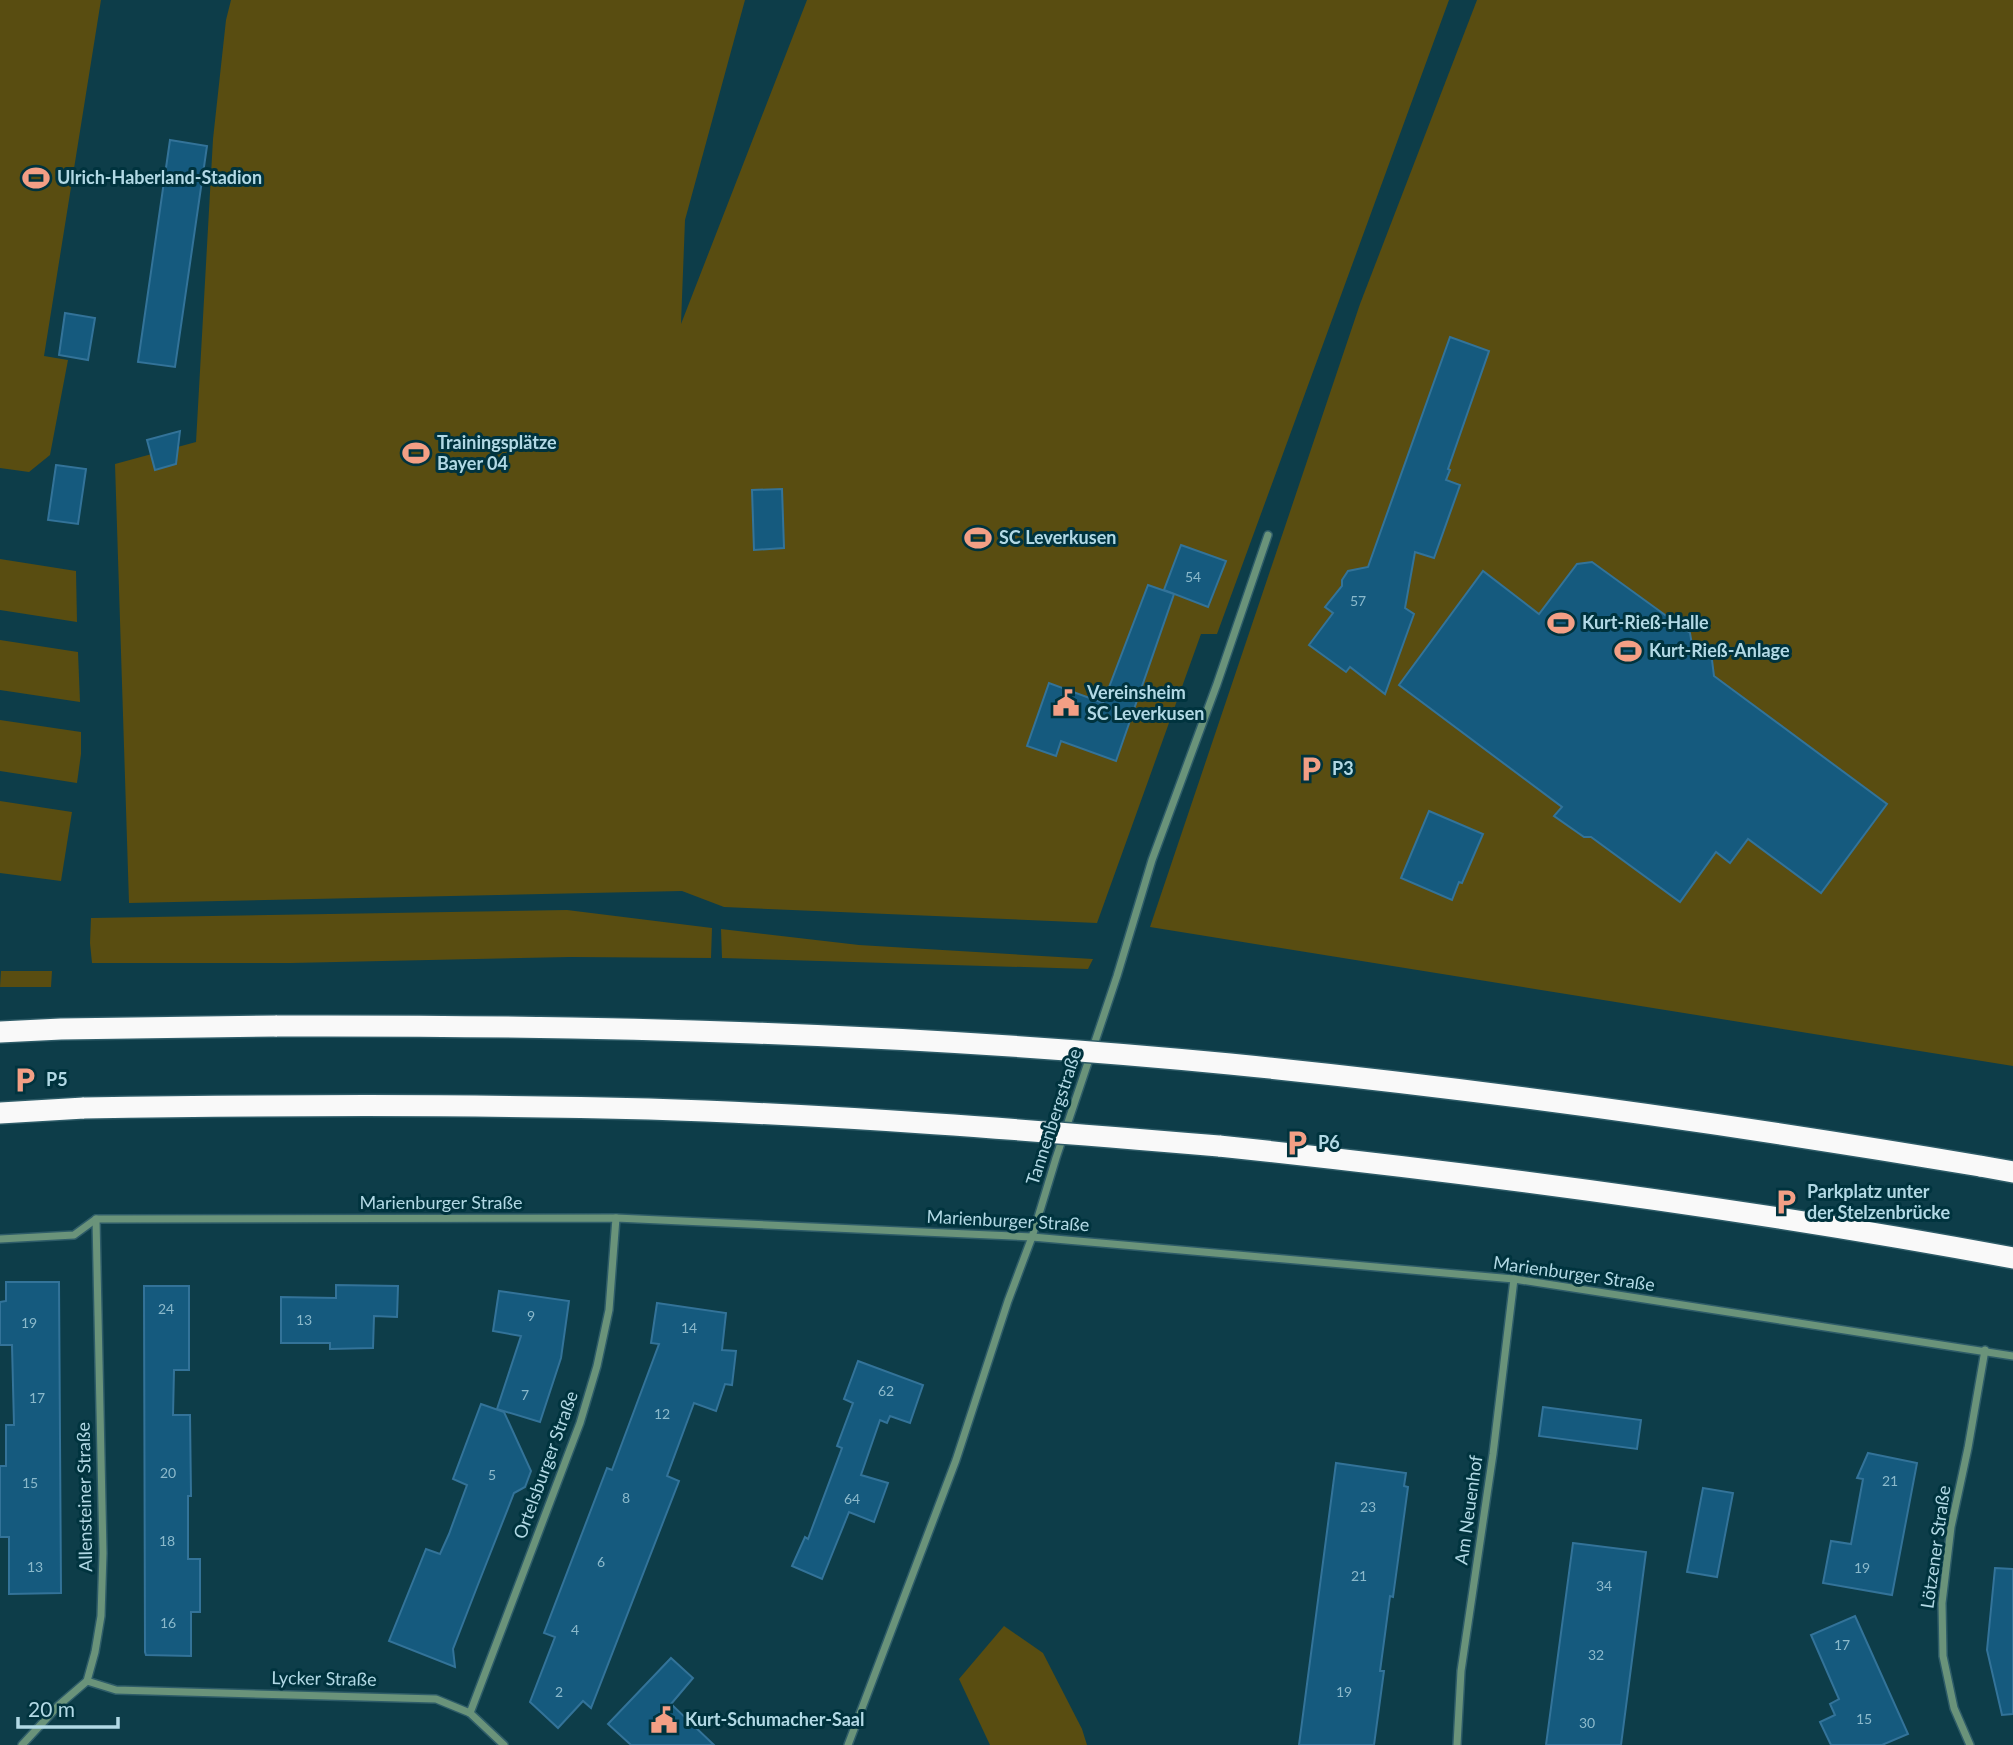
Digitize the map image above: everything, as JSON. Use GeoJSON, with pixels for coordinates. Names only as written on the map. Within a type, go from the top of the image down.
{"type":"FeatureCollection","features":[{"type":"Feature","properties":{"kind":"highway"},"geometry":{"type":"LineString","coordinates":[[0,1032],[61,1028],[467,1026],[657,1029],[1037,1049],[1226,1064],[1590,1106],[1792,1135],[2013,1172]]}},
{"type":"Feature","properties":{"kind":"highway"},"geometry":{"type":"LineString","coordinates":[[0,1113],[84,1108],[476,1105],[841,1118],[1030,1130],[1244,1148],[1553,1184],[1733,1210],[2013,1258]]}},
{"type":"Feature","properties":{"kind":"street","name":"Tannenbergstraße"},"geometry":{"type":"LineString","coordinates":[[848,1745],[956,1460],[1032,1237],[1152,860],[1268,535]]}},
{"type":"Feature","properties":{"kind":"street","name":"Marienburger Straße"},"geometry":{"type":"LineString","coordinates":[[0,1239],[74,1235],[96,1219],[616,1219],[1032,1237],[1514,1279],[2013,1356]]}},
{"type":"Feature","properties":{"kind":"street","name":"Allensteiner Straße"},"geometry":{"type":"LineString","coordinates":[[87,1681],[101,1616],[103,1566],[96,1219]]}},
{"type":"Feature","properties":{"kind":"street","name":"Ortelsburger Straße"},"geometry":{"type":"LineString","coordinates":[[470,1713],[575,1436],[590,1389],[609,1310],[616,1219]]}},
{"type":"Feature","properties":{"kind":"street","name":"Am Neuenhof"},"geometry":{"type":"LineString","coordinates":[[1457,1745],[1461,1671],[1493,1454],[1514,1279]]}},
{"type":"Feature","properties":{"kind":"street","name":"Lötzener Straße"},"geometry":{"type":"LineString","coordinates":[[1970,1745],[1954,1708],[1942,1656],[1942,1603],[1951,1527],[1985,1350]]}},
{"type":"Feature","properties":{"kind":"street","name":"Lycker Straße"},"geometry":{"type":"LineString","coordinates":[[87,1681],[116,1690],[436,1699],[470,1713],[504,1745]]}},
{"type":"Feature","properties":{"kind":"street"},"geometry":{"type":"LineString","coordinates":[[22,1745],[87,1681]]}},
{"type":"Feature","properties":{"kind":"street"},"geometry":{"type":"LineString","coordinates":[[490,1745],[495,1736]]}},
{"type":"Feature","properties":{"kind":"shaded area","name":"Ulrich-Haberland-Stadion"},"geometry":{"type":"Polygon","coordinates":[[[0,0],[101,0],[44,356],[68,360],[50,455],[29,472],[0,468],[0,0]]]}},
{"type":"Feature","properties":{"kind":"shaded area"},"geometry":{"type":"Polygon","coordinates":[[[231,0],[745,0],[685,220],[681,324],[807,0],[1449,0],[1217,634],[1201,634],[1097,923],[724,907],[682,891],[129,903],[115,464],[196,442],[213,139],[226,20],[231,0]]]}},
{"type":"Feature","properties":{"kind":"shaded area","name":"Kurt-Rieß-Anlage"},"geometry":{"type":"Polygon","coordinates":[[[1477,0],[2013,0],[2013,1066],[1150,927],[1360,304],[1477,0]]]}},
{"type":"Feature","properties":{"kind":"shaded area"},"geometry":{"type":"Polygon","coordinates":[[[0,559],[76,571],[77,622],[0,610],[0,559]]]}},
{"type":"Feature","properties":{"kind":"shaded area"},"geometry":{"type":"Polygon","coordinates":[[[0,640],[78,652],[80,702],[0,690],[0,640]]]}},
{"type":"Feature","properties":{"kind":"shaded area"},"geometry":{"type":"Polygon","coordinates":[[[0,720],[81,732],[77,783],[0,771],[0,720]]]}},
{"type":"Feature","properties":{"kind":"shaded area"},"geometry":{"type":"Polygon","coordinates":[[[0,801],[72,812],[61,881],[0,873],[0,801]]]}},
{"type":"Feature","properties":{"kind":"shaded area"},"geometry":{"type":"Polygon","coordinates":[[[567,910],[712,928],[711,958],[570,957],[291,963],[92,963],[90,943],[91,918],[567,910]]]}},
{"type":"Feature","properties":{"kind":"shaded area"},"geometry":{"type":"Polygon","coordinates":[[[721,929],[859,945],[1093,959],[1088,969],[722,958],[721,929]]]}},
{"type":"Feature","properties":{"kind":"shaded area"},"geometry":{"type":"Polygon","coordinates":[[[1,971],[52,971],[51,987],[0,987],[1,971]]]}},
{"type":"Feature","properties":{"kind":"shaded area"},"geometry":{"type":"Polygon","coordinates":[[[1004,1626],[1043,1653],[1082,1729],[1087,1745],[990,1745],[959,1679],[1004,1626]]]}},
{"type":"Feature","properties":{"kind":"building"},"geometry":{"type":"Polygon","coordinates":[[[170,140],[207,146],[175,367],[138,362],[170,140]]]}},
{"type":"Feature","properties":{"kind":"building"},"geometry":{"type":"Polygon","coordinates":[[[65,313],[95,318],[88,360],[59,355],[65,313]]]}},
{"type":"Feature","properties":{"kind":"building"},"geometry":{"type":"Polygon","coordinates":[[[1450,337],[1489,351],[1448,469],[1450,470],[1446,480],[1460,485],[1434,558],[1415,552],[1405,608],[1414,614],[1385,694],[1350,667],[1346,672],[1309,645],[1333,613],[1325,607],[1342,586],[1342,580],[1348,571],[1368,567],[1450,337]]]}},
{"type":"Feature","properties":{"kind":"building"},"geometry":{"type":"Polygon","coordinates":[[[180,431],[176,464],[155,470],[147,440],[180,431]]]}},
{"type":"Feature","properties":{"kind":"building"},"geometry":{"type":"Polygon","coordinates":[[[56,465],[86,469],[78,524],[48,520],[56,465]]]}},
{"type":"Feature","properties":{"kind":"building"},"geometry":{"type":"Polygon","coordinates":[[[782,489],[784,548],[754,550],[752,490],[782,489]]]}},
{"type":"Feature","properties":{"kind":"building"},"geometry":{"type":"Polygon","coordinates":[[[1181,545],[1226,561],[1208,607],[1164,590],[1181,545]]]}},
{"type":"Feature","properties":{"kind":"building","name":"Kurt-Rieß-Halle"},"geometry":{"type":"Polygon","coordinates":[[[1592,562],[1690,633],[1692,645],[1712,660],[1714,676],[1887,804],[1821,893],[1748,839],[1730,863],[1716,852],[1680,902],[1591,837],[1584,837],[1554,816],[1562,807],[1399,685],[1483,571],[1539,614],[1577,564],[1592,562]]]}},
{"type":"Feature","properties":{"kind":"building","name":"Vereinsheim SC Leverkusen"},"geometry":{"type":"Polygon","coordinates":[[[1148,585],[1174,594],[1116,761],[1061,741],[1056,756],[1027,746],[1049,683],[1103,703],[1148,585]]]}},
{"type":"Feature","properties":{"kind":"building"},"geometry":{"type":"Polygon","coordinates":[[[1429,811],[1483,834],[1452,900],[1401,878],[1429,811]]]}},
{"type":"Feature","properties":{"kind":"building"},"geometry":{"type":"Polygon","coordinates":[[[6,1282],[59,1282],[61,1593],[9,1594],[9,1537],[0,1537],[0,1466],[6,1466],[6,1425],[14,1425],[12,1345],[0,1345],[0,1302],[6,1301],[6,1282]]]}},
{"type":"Feature","properties":{"kind":"building"},"geometry":{"type":"Polygon","coordinates":[[[336,1285],[398,1286],[397,1317],[374,1316],[373,1348],[330,1349],[330,1343],[281,1343],[281,1297],[336,1298],[336,1285]]]}},
{"type":"Feature","properties":{"kind":"building"},"geometry":{"type":"Polygon","coordinates":[[[144,1286],[189,1286],[189,1370],[174,1370],[173,1415],[190,1415],[191,1496],[188,1496],[188,1559],[200,1559],[200,1612],[191,1612],[191,1656],[146,1655],[145,1652],[144,1286]]]}},
{"type":"Feature","properties":{"kind":"building"},"geometry":{"type":"Polygon","coordinates":[[[499,1291],[569,1301],[561,1358],[540,1422],[497,1409],[521,1336],[493,1331],[499,1291]]]}},
{"type":"Feature","properties":{"kind":"building"},"geometry":{"type":"Polygon","coordinates":[[[657,1303],[726,1313],[722,1350],[736,1351],[732,1385],[725,1384],[716,1411],[694,1403],[667,1476],[679,1481],[591,1708],[583,1701],[558,1728],[530,1702],[555,1637],[544,1633],[607,1468],[612,1470],[659,1344],[651,1343],[657,1303]]]}},
{"type":"Feature","properties":{"kind":"building"},"geometry":{"type":"Polygon","coordinates":[[[858,1361],[923,1385],[910,1423],[890,1416],[887,1423],[880,1420],[861,1475],[888,1483],[874,1522],[849,1512],[822,1579],[792,1566],[805,1537],[808,1539],[842,1448],[837,1446],[853,1403],[844,1399],[858,1361]]]}},
{"type":"Feature","properties":{"kind":"building"},"geometry":{"type":"Polygon","coordinates":[[[481,1404],[504,1412],[531,1471],[525,1487],[514,1493],[477,1587],[453,1649],[455,1667],[389,1641],[426,1549],[440,1554],[449,1534],[467,1485],[453,1479],[481,1404]]]}},
{"type":"Feature","properties":{"kind":"building"},"geometry":{"type":"Polygon","coordinates":[[[1543,1407],[1641,1420],[1637,1449],[1539,1436],[1543,1407]]]}},
{"type":"Feature","properties":{"kind":"building"},"geometry":{"type":"Polygon","coordinates":[[[1868,1453],[1917,1463],[1892,1595],[1823,1583],[1831,1541],[1851,1544],[1863,1479],[1857,1478],[1868,1453]]]}},
{"type":"Feature","properties":{"kind":"building"},"geometry":{"type":"Polygon","coordinates":[[[1336,1463],[1406,1473],[1404,1486],[1408,1487],[1380,1671],[1384,1671],[1374,1745],[1299,1745],[1336,1463]]]}},
{"type":"Feature","properties":{"kind":"building"},"geometry":{"type":"Polygon","coordinates":[[[1703,1488],[1733,1493],[1717,1577],[1687,1572],[1703,1488]]]}},
{"type":"Feature","properties":{"kind":"building"},"geometry":{"type":"Polygon","coordinates":[[[1573,1543],[1646,1552],[1621,1745],[1546,1745],[1573,1543]]]}},
{"type":"Feature","properties":{"kind":"building"},"geometry":{"type":"Polygon","coordinates":[[[1995,1568],[2013,1569],[2013,1714],[2002,1715],[1987,1650],[1995,1568]]]}},
{"type":"Feature","properties":{"kind":"building"},"geometry":{"type":"Polygon","coordinates":[[[1855,1616],[1908,1734],[1882,1745],[1831,1745],[1820,1722],[1835,1715],[1830,1704],[1839,1699],[1811,1635],[1855,1616]]]}},
{"type":"Feature","properties":{"kind":"building"},"geometry":{"type":"Polygon","coordinates":[[[671,1658],[693,1678],[671,1704],[714,1745],[631,1745],[608,1724],[671,1658]]]}},
{"type":"Feature","properties":{"kind":"place","name":"Ulrich-Haberland-Stadion"},"geometry":{"type":"Point","coordinates":[36,178]}},
{"type":"Feature","properties":{"kind":"place","name":"Trainingsplätze Bayer 04"},"geometry":{"type":"Point","coordinates":[416,453]}},
{"type":"Feature","properties":{"kind":"place","name":"SC Leverkusen"},"geometry":{"type":"Point","coordinates":[978,538]}},
{"type":"Feature","properties":{"kind":"place","name":"Kurt-Rieß-Halle"},"geometry":{"type":"Point","coordinates":[1561,623]}},
{"type":"Feature","properties":{"kind":"place","name":"Kurt-Rieß-Anlage"},"geometry":{"type":"Point","coordinates":[1628,651]}},
{"type":"Feature","properties":{"kind":"place","name":"Vereinsheim SC Leverkusen"},"geometry":{"type":"Point","coordinates":[1066,703]}},
{"type":"Feature","properties":{"kind":"place","name":"P3"},"geometry":{"type":"Point","coordinates":[1311,769]}},
{"type":"Feature","properties":{"kind":"place","name":"P5"},"geometry":{"type":"Point","coordinates":[25,1080]}},
{"type":"Feature","properties":{"kind":"place","name":"P6"},"geometry":{"type":"Point","coordinates":[1297,1143]}},
{"type":"Feature","properties":{"kind":"place","name":"Parkplatz unter der Stelzenbrücke"},"geometry":{"type":"Point","coordinates":[1786,1202]}},
{"type":"Feature","properties":{"kind":"place","name":"Kurt-Schumacher-Saal"},"geometry":{"type":"Point","coordinates":[664,1720]}}]}
